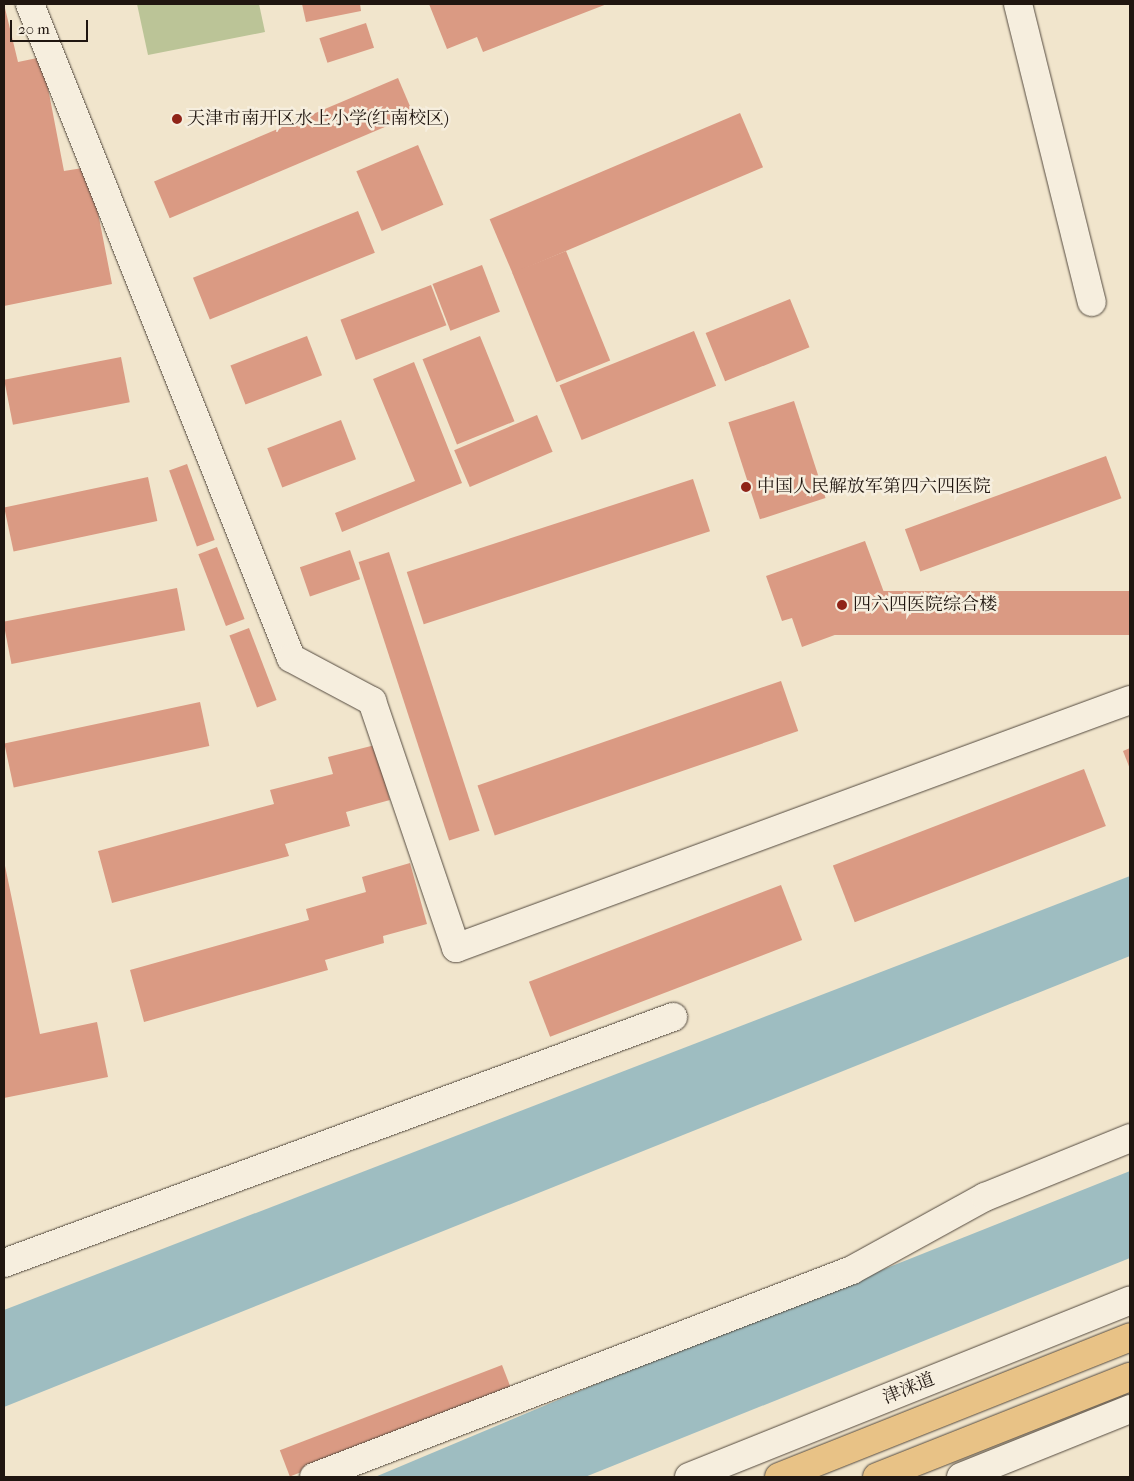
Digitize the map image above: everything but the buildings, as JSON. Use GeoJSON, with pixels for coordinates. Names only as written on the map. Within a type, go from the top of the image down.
{"type":"FeatureCollection","features":[{"type":"Feature","properties":{"kind":"main road"},"geometry":{"type":"LineString","coordinates":[[779,1477],[1130,1337]]}},
{"type":"Feature","properties":{"kind":"main road"},"geometry":{"type":"LineString","coordinates":[[877,1477],[1130,1377]]}},
{"type":"Feature","properties":{"kind":"street"},"geometry":{"type":"LineString","coordinates":[[30,4],[291,658],[372,701],[456,948],[1130,700]]}},
{"type":"Feature","properties":{"kind":"street"},"geometry":{"type":"LineString","coordinates":[[1018,4],[1092,302]]}},
{"type":"Feature","properties":{"kind":"street"},"geometry":{"type":"LineString","coordinates":[[4,1263],[674,1017]]}},
{"type":"Feature","properties":{"kind":"street"},"geometry":{"type":"LineString","coordinates":[[314,1477],[852,1270],[985,1197],[1130,1138]]}},
{"type":"Feature","properties":{"kind":"street","name":"津涞道"},"geometry":{"type":"LineString","coordinates":[[689,1477],[1130,1301]]}},
{"type":"Feature","properties":{"kind":"street"},"geometry":{"type":"LineString","coordinates":[[961,1477],[1130,1409]]}},
{"type":"Feature","properties":{"kind":"green space"},"geometry":{"type":"Polygon","coordinates":[[[137,4],[259,4],[265,32],[148,55],[137,4]]]}},
{"type":"Feature","properties":{"kind":"water"},"geometry":{"type":"Polygon","coordinates":[[[1130,876],[1130,956],[4,1407],[4,1310],[1130,876]]]}},
{"type":"Feature","properties":{"kind":"water"},"geometry":{"type":"Polygon","coordinates":[[[1130,1171],[1130,1258],[585,1477],[375,1477],[596,1384],[1130,1171]]]}},
{"type":"Feature","properties":{"kind":"place","name":"天津市南开区水上小学(红南校区)"},"geometry":{"type":"Point","coordinates":[177,119]}},
{"type":"Feature","properties":{"kind":"place","name":"中国人民解放军第四六四医院"},"geometry":{"type":"Point","coordinates":[746,487]}},
{"type":"Feature","properties":{"kind":"place","name":"四六四医院综合楼"},"geometry":{"type":"Point","coordinates":[842,605]}}]}
